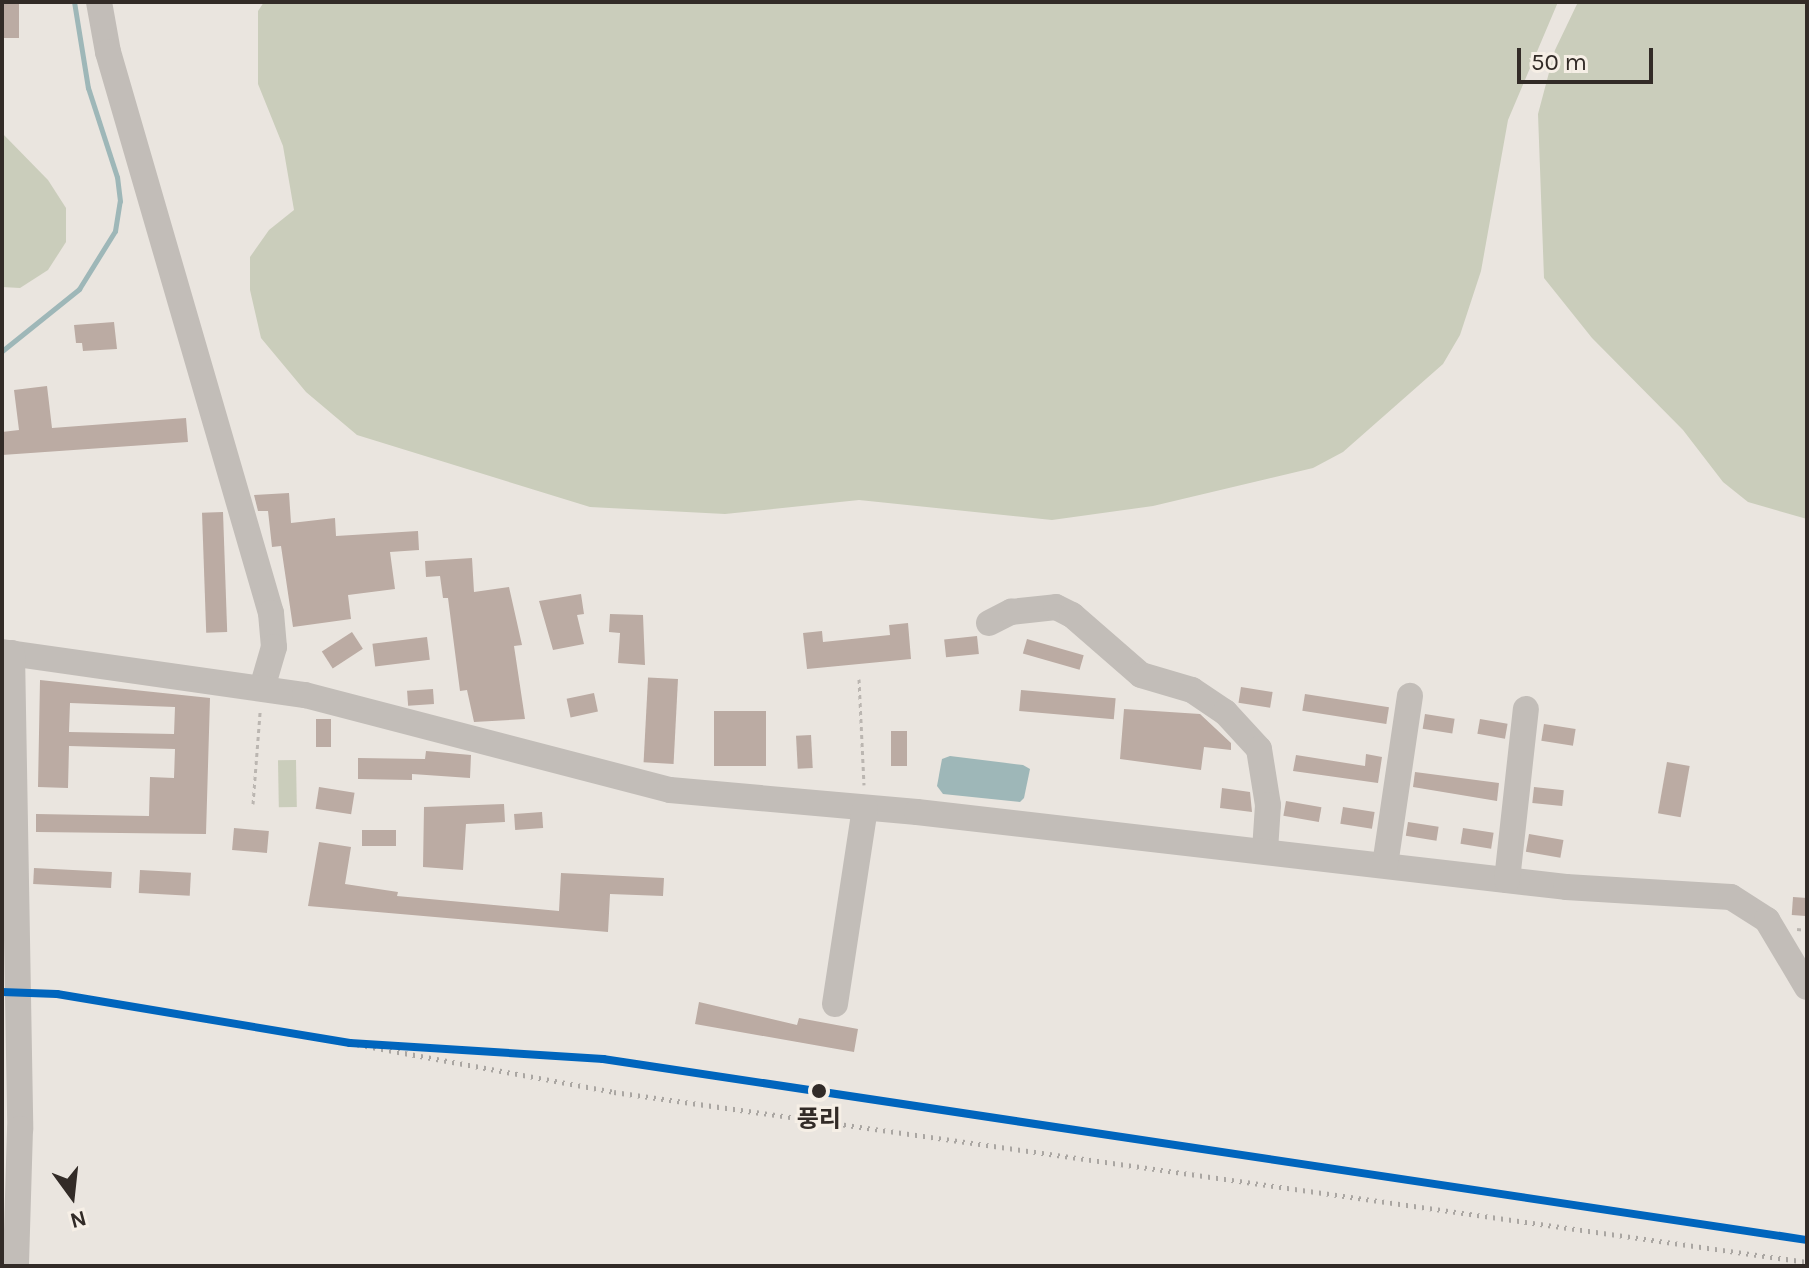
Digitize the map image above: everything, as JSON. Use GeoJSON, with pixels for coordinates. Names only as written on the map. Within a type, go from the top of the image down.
{"type":"FeatureCollection","features":[{"type":"Feature","properties":{"kind":"street"},"geometry":{"type":"LineString","coordinates":[[99,2],[108,52],[271,613],[274,647],[262,688]]}},
{"type":"Feature","properties":{"kind":"street"},"geometry":{"type":"LineString","coordinates":[[989,623],[1011,612],[1056,607],[1072,615],[1141,675],[1192,690],[1225,712],[1259,749],[1268,805],[1265,850]]}},
{"type":"Feature","properties":{"kind":"street"},"geometry":{"type":"LineString","coordinates":[[16,1266],[7,652],[319,698],[618,780],[711,795],[1265,850],[1507,880],[1731,897],[1767,920],[1807,987]]}},
{"type":"Feature","properties":{"kind":"street"},"geometry":{"type":"LineString","coordinates":[[1385,865],[1410,696]]}},
{"type":"Feature","properties":{"kind":"street"},"geometry":{"type":"LineString","coordinates":[[1507,880],[1526,709]]}},
{"type":"Feature","properties":{"kind":"street"},"geometry":{"type":"LineString","coordinates":[[835,1004],[865,808]]}},
{"type":"Feature","properties":{"kind":"path"},"geometry":{"type":"LineString","coordinates":[[859,679],[865,808]]}},
{"type":"Feature","properties":{"kind":"path"},"geometry":{"type":"LineString","coordinates":[[253,804],[262,688]]}},
{"type":"Feature","properties":{"kind":"green space"},"geometry":{"type":"Polygon","coordinates":[[[264,2],[1558,2],[1508,120],[1481,271],[1460,335],[1443,364],[1343,452],[1313,468],[1153,506],[1052,520],[859,500],[725,514],[590,507],[357,435],[306,392],[261,338],[250,290],[250,257],[269,230],[294,210],[283,146],[258,84],[258,11],[264,2]]]}},
{"type":"Feature","properties":{"kind":"green space"},"geometry":{"type":"Polygon","coordinates":[[[1578,2],[1807,2],[1807,519],[1748,502],[1723,482],[1683,430],[1592,338],[1544,278],[1538,114],[1555,50],[1578,2]]]}},
{"type":"Feature","properties":{"kind":"green space"},"geometry":{"type":"Polygon","coordinates":[[[2,133],[48,180],[66,208],[66,242],[48,270],[20,288],[2,287],[2,133]]]}},
{"type":"Feature","properties":{"kind":"green space"},"geometry":{"type":"Polygon","coordinates":[[[278,760],[296,760],[297,807],[279,807],[278,760]]]}},
{"type":"Feature","properties":{"kind":"water"},"geometry":{"type":"Polygon","coordinates":[[[950,756],[1023,765],[1030,769],[1024,798],[1020,802],[943,794],[937,786],[942,759],[950,756]]]}},
{"type":"Feature","properties":{"kind":"building"},"geometry":{"type":"Polygon","coordinates":[[[3,2],[19,2],[19,38],[3,38],[3,2]]]}},
{"type":"Feature","properties":{"kind":"building"},"geometry":{"type":"Polygon","coordinates":[[[114,322],[117,349],[83,351],[82,343],[76,343],[74,325],[114,322]]]}},
{"type":"Feature","properties":{"kind":"building"},"geometry":{"type":"Polygon","coordinates":[[[47,386],[52,428],[186,418],[188,442],[2,455],[2,432],[19,430],[14,390],[47,386]]]}},
{"type":"Feature","properties":{"kind":"building"},"geometry":{"type":"Polygon","coordinates":[[[289,493],[291,523],[335,518],[336,536],[418,531],[419,550],[390,552],[395,589],[348,595],[351,619],[293,627],[281,546],[272,547],[268,511],[258,511],[254,495],[289,493]]]}},
{"type":"Feature","properties":{"kind":"building"},"geometry":{"type":"Polygon","coordinates":[[[223,512],[227,632],[206,633],[202,513],[223,512]]]}},
{"type":"Feature","properties":{"kind":"building"},"geometry":{"type":"Polygon","coordinates":[[[472,558],[474,592],[509,587],[522,645],[514,646],[525,719],[474,722],[467,690],[460,691],[448,598],[443,598],[440,576],[426,577],[425,561],[472,558]]]}},
{"type":"Feature","properties":{"kind":"building"},"geometry":{"type":"Polygon","coordinates":[[[581,594],[584,614],[577,615],[584,644],[553,650],[539,601],[581,594]]]}},
{"type":"Feature","properties":{"kind":"building"},"geometry":{"type":"Polygon","coordinates":[[[610,614],[643,615],[645,665],[618,663],[620,633],[609,632],[610,614]]]}},
{"type":"Feature","properties":{"kind":"building"},"geometry":{"type":"Polygon","coordinates":[[[908,623],[911,659],[807,669],[803,633],[822,631],[823,642],[890,635],[889,625],[908,623]]]}},
{"type":"Feature","properties":{"kind":"building"},"geometry":{"type":"Polygon","coordinates":[[[352,632],[363,649],[333,668],[322,652],[352,632]]]}},
{"type":"Feature","properties":{"kind":"building"},"geometry":{"type":"Polygon","coordinates":[[[977,636],[979,654],[946,657],[944,639],[977,636]]]}},
{"type":"Feature","properties":{"kind":"building"},"geometry":{"type":"Polygon","coordinates":[[[427,637],[430,660],[375,667],[372,644],[427,637]]]}},
{"type":"Feature","properties":{"kind":"building"},"geometry":{"type":"Polygon","coordinates":[[[1027,639],[1084,655],[1080,670],[1023,653],[1027,639]]]}},
{"type":"Feature","properties":{"kind":"building"},"geometry":{"type":"Polygon","coordinates":[[[648,677],[678,679],[674,764],[644,762],[648,677]]]}},
{"type":"Feature","properties":{"kind":"building"},"geometry":{"type":"Polygon","coordinates":[[[40,680],[210,698],[206,834],[36,832],[36,814],[149,816],[150,777],[174,778],[175,749],[69,746],[68,788],[38,787],[40,680]],[[70,703],[69,732],[174,734],[175,707],[70,703]]]}},
{"type":"Feature","properties":{"kind":"building"},"geometry":{"type":"Polygon","coordinates":[[[1241,687],[1273,692],[1270,708],[1238,703],[1241,687]]]}},
{"type":"Feature","properties":{"kind":"building"},"geometry":{"type":"Polygon","coordinates":[[[433,689],[434,704],[408,706],[407,691],[433,689]]]}},
{"type":"Feature","properties":{"kind":"building"},"geometry":{"type":"Polygon","coordinates":[[[1021,690],[1116,698],[1114,719],[1019,711],[1021,690]]]}},
{"type":"Feature","properties":{"kind":"building"},"geometry":{"type":"Polygon","coordinates":[[[594,693],[598,712],[571,717],[567,699],[594,693]]]}},
{"type":"Feature","properties":{"kind":"building"},"geometry":{"type":"Polygon","coordinates":[[[1305,694],[1389,707],[1386,724],[1302,711],[1305,694]]]}},
{"type":"Feature","properties":{"kind":"building"},"geometry":{"type":"Polygon","coordinates":[[[1124,709],[1200,714],[1231,743],[1231,750],[1204,747],[1201,770],[1120,759],[1124,709]]]}},
{"type":"Feature","properties":{"kind":"building"},"geometry":{"type":"Polygon","coordinates":[[[714,711],[766,711],[766,766],[714,766],[714,711]]]}},
{"type":"Feature","properties":{"kind":"building"},"geometry":{"type":"Polygon","coordinates":[[[1425,714],[1455,719],[1452,734],[1423,729],[1425,714]]]}},
{"type":"Feature","properties":{"kind":"building"},"geometry":{"type":"Polygon","coordinates":[[[316,719],[331,719],[331,747],[316,747],[316,719]]]}},
{"type":"Feature","properties":{"kind":"building"},"geometry":{"type":"Polygon","coordinates":[[[1480,719],[1508,724],[1505,739],[1477,734],[1480,719]]]}},
{"type":"Feature","properties":{"kind":"building"},"geometry":{"type":"Polygon","coordinates":[[[1544,724],[1576,729],[1573,746],[1541,741],[1544,724]]]}},
{"type":"Feature","properties":{"kind":"building"},"geometry":{"type":"Polygon","coordinates":[[[891,731],[907,731],[907,766],[891,766],[891,731]]]}},
{"type":"Feature","properties":{"kind":"building"},"geometry":{"type":"Polygon","coordinates":[[[811,735],[813,768],[798,769],[796,736],[811,735]]]}},
{"type":"Feature","properties":{"kind":"building"},"geometry":{"type":"Polygon","coordinates":[[[426,751],[471,755],[470,778],[412,774],[412,780],[358,779],[358,758],[425,759],[426,751]]]}},
{"type":"Feature","properties":{"kind":"building"},"geometry":{"type":"Polygon","coordinates":[[[1366,754],[1382,757],[1378,783],[1293,771],[1296,755],[1365,766],[1366,754]]]}},
{"type":"Feature","properties":{"kind":"building"},"geometry":{"type":"Polygon","coordinates":[[[1667,762],[1690,766],[1681,817],[1658,813],[1667,762]]]}},
{"type":"Feature","properties":{"kind":"building"},"geometry":{"type":"Polygon","coordinates":[[[1415,772],[1499,783],[1497,801],[1413,787],[1415,772]]]}},
{"type":"Feature","properties":{"kind":"building"},"geometry":{"type":"Polygon","coordinates":[[[319,787],[355,793],[351,814],[316,809],[319,787]]]}},
{"type":"Feature","properties":{"kind":"building"},"geometry":{"type":"Polygon","coordinates":[[[1534,787],[1564,790],[1562,806],[1532,803],[1534,787]]]}},
{"type":"Feature","properties":{"kind":"building"},"geometry":{"type":"Polygon","coordinates":[[[1222,788],[1250,792],[1252,812],[1220,808],[1222,788]]]}},
{"type":"Feature","properties":{"kind":"building"},"geometry":{"type":"Polygon","coordinates":[[[1286,801],[1321,807],[1319,822],[1283,816],[1286,801]]]}},
{"type":"Feature","properties":{"kind":"building"},"geometry":{"type":"Polygon","coordinates":[[[504,804],[505,822],[466,824],[463,870],[423,867],[424,807],[504,804]]]}},
{"type":"Feature","properties":{"kind":"building"},"geometry":{"type":"Polygon","coordinates":[[[1343,807],[1375,812],[1372,829],[1340,824],[1343,807]]]}},
{"type":"Feature","properties":{"kind":"building"},"geometry":{"type":"Polygon","coordinates":[[[542,812],[543,828],[515,830],[514,814],[542,812]]]}},
{"type":"Feature","properties":{"kind":"building"},"geometry":{"type":"Polygon","coordinates":[[[1408,822],[1439,827],[1436,841],[1406,836],[1408,822]]]}},
{"type":"Feature","properties":{"kind":"building"},"geometry":{"type":"Polygon","coordinates":[[[234,828],[269,831],[267,853],[232,850],[234,828]]]}},
{"type":"Feature","properties":{"kind":"building"},"geometry":{"type":"Polygon","coordinates":[[[1463,828],[1494,833],[1491,849],[1460,844],[1463,828]]]}},
{"type":"Feature","properties":{"kind":"building"},"geometry":{"type":"Polygon","coordinates":[[[362,830],[396,830],[396,846],[362,846],[362,830]]]}},
{"type":"Feature","properties":{"kind":"building"},"geometry":{"type":"Polygon","coordinates":[[[1529,834],[1563,840],[1560,858],[1526,852],[1529,834]]]}},
{"type":"Feature","properties":{"kind":"building"},"geometry":{"type":"Polygon","coordinates":[[[319,842],[351,847],[345,884],[398,892],[397,896],[559,911],[561,873],[664,878],[663,896],[610,894],[608,932],[308,906],[319,842]]]}},
{"type":"Feature","properties":{"kind":"building"},"geometry":{"type":"Polygon","coordinates":[[[34,868],[112,872],[111,888],[33,884],[34,868]]]}},
{"type":"Feature","properties":{"kind":"building"},"geometry":{"type":"Polygon","coordinates":[[[140,870],[191,873],[190,896],[139,893],[140,870]]]}},
{"type":"Feature","properties":{"kind":"building"},"geometry":{"type":"Polygon","coordinates":[[[1793,897],[1807,898],[1806,916],[1792,915],[1793,897]]]}},
{"type":"Feature","properties":{"kind":"building"},"geometry":{"type":"Polygon","coordinates":[[[699,1002],[797,1025],[799,1018],[858,1029],[854,1052],[695,1024],[699,1002]]]}},
{"type":"Feature","properties":{"kind":"waterway"},"geometry":{"type":"LineString","coordinates":[[2,351],[79,289],[115,231],[120,201],[117,177],[88,88],[74,2]]}},
{"type":"Feature","properties":{"kind":"railway"},"geometry":{"type":"LineString","coordinates":[[350,1043],[614,1092],[1807,1262]]}},
{"type":"Feature","properties":{"kind":"transit line"},"geometry":{"type":"LineString","coordinates":[[2,992],[57,994],[350,1043],[603,1059],[1807,1240]]}},
{"type":"Feature","properties":{"kind":"place","name":"풍리"},"geometry":{"type":"Point","coordinates":[819,1091]}}]}
